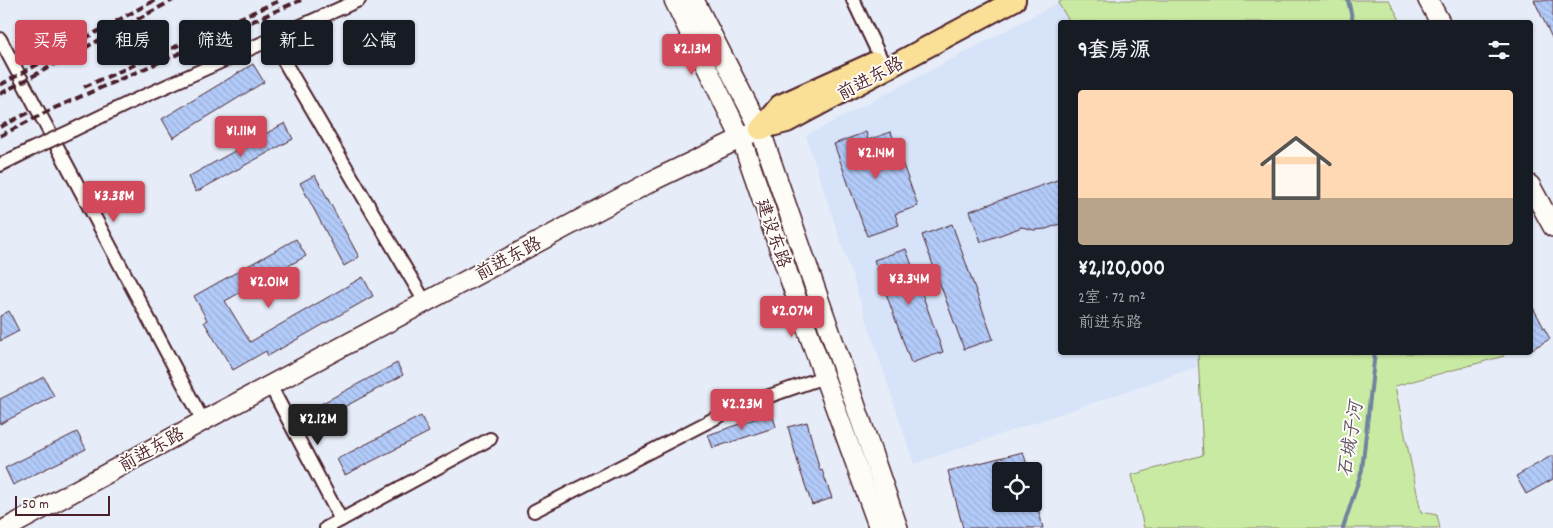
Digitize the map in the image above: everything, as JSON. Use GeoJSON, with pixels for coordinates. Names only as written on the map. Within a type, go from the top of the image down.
{"type":"FeatureCollection","features":[{"type":"Feature","properties":{"kind":"main road","name":"建设东路"},"geometry":{"type":"LineString","coordinates":[[674,0],[741,138],[879,528]]}},
{"type":"Feature","properties":{"kind":"main road","name":"建设东路"},"geometry":{"type":"LineString","coordinates":[[694,0],[760,129],[898,528]]}},
{"type":"Feature","properties":{"kind":"main road"},"geometry":{"type":"LineString","coordinates":[[760,129],[780,105],[881,59],[994,0]]}},
{"type":"Feature","properties":{"kind":"main road","name":"前进东路"},"geometry":{"type":"LineString","coordinates":[[7,528],[656,179],[760,129],[787,122],[1015,0]]}},
{"type":"Feature","properties":{"kind":"main road"},"geometry":{"type":"LineString","coordinates":[[1428,0],[1439,20]]}},
{"type":"Feature","properties":{"kind":"main road"},"geometry":{"type":"LineString","coordinates":[[1533,191],[1553,227]]}},
{"type":"Feature","properties":{"kind":"street"},"geometry":{"type":"LineString","coordinates":[[314,20],[359,0]]}},
{"type":"Feature","properties":{"kind":"street"},"geometry":{"type":"LineString","coordinates":[[854,0],[881,59]]}},
{"type":"Feature","properties":{"kind":"street"},"geometry":{"type":"LineString","coordinates":[[1,42],[203,421]]}},
{"type":"Feature","properties":{"kind":"street"},"geometry":{"type":"LineString","coordinates":[[0,165],[133,101],[261,43]]}},
{"type":"Feature","properties":{"kind":"street"},"geometry":{"type":"LineString","coordinates":[[286,65],[425,302]]}},
{"type":"Feature","properties":{"kind":"street"},"geometry":{"type":"LineString","coordinates":[[534,511],[735,408],[824,377]]}},
{"type":"Feature","properties":{"kind":"street"},"geometry":{"type":"LineString","coordinates":[[270,385],[341,520]]}},
{"type":"Feature","properties":{"kind":"street"},"geometry":{"type":"LineString","coordinates":[[326,528],[490,440]]}},
{"type":"Feature","properties":{"kind":"shaded area"},"geometry":{"type":"Polygon","coordinates":[[[1058,3],[1069,20],[1058,20],[1058,355],[1198,355],[1200,366],[914,464],[806,136],[1058,3]]]}},
{"type":"Feature","properties":{"kind":"green space"},"geometry":{"type":"Polygon","coordinates":[[[1063,0],[1389,0],[1400,20],[1069,20],[1058,3],[1063,0]]]}},
{"type":"Feature","properties":{"kind":"green space"},"geometry":{"type":"Polygon","coordinates":[[[1198,355],[1504,356],[1395,386],[1421,512],[1437,515],[1440,528],[1144,528],[1132,475],[1203,455],[1198,355]]]}},
{"type":"Feature","properties":{"kind":"building"},"geometry":{"type":"Polygon","coordinates":[[[1534,0],[1553,0],[1553,40],[1534,0]]]}},
{"type":"Feature","properties":{"kind":"building"},"geometry":{"type":"Polygon","coordinates":[[[253,64],[264,82],[173,138],[162,119],[253,64]]]}},
{"type":"Feature","properties":{"kind":"building"},"geometry":{"type":"Polygon","coordinates":[[[285,123],[293,139],[196,192],[188,177],[285,123]]]}},
{"type":"Feature","properties":{"kind":"building"},"geometry":{"type":"Polygon","coordinates":[[[866,132],[868,140],[891,132],[918,206],[895,214],[899,225],[867,236],[834,144],[866,132]]]}},
{"type":"Feature","properties":{"kind":"building"},"geometry":{"type":"Polygon","coordinates":[[[315,175],[359,257],[344,266],[300,183],[315,175]]]}},
{"type":"Feature","properties":{"kind":"building"},"geometry":{"type":"Polygon","coordinates":[[[1058,180],[1058,225],[1046,229],[1034,230],[1022,227],[981,242],[970,211],[1058,180]]]}},
{"type":"Feature","properties":{"kind":"building"},"geometry":{"type":"Polygon","coordinates":[[[952,224],[993,339],[964,349],[922,235],[952,224]]]}},
{"type":"Feature","properties":{"kind":"building"},"geometry":{"type":"Polygon","coordinates":[[[296,239],[306,256],[225,301],[250,342],[363,277],[373,296],[268,356],[266,351],[233,370],[204,322],[207,320],[194,296],[296,239]]]}},
{"type":"Feature","properties":{"kind":"building"},"geometry":{"type":"Polygon","coordinates":[[[906,249],[943,352],[911,363],[874,260],[906,249]]]}},
{"type":"Feature","properties":{"kind":"building"},"geometry":{"type":"Polygon","coordinates":[[[1533,308],[1550,339],[1533,348],[1533,308]]]}},
{"type":"Feature","properties":{"kind":"building"},"geometry":{"type":"Polygon","coordinates":[[[9,311],[19,331],[0,341],[0,316],[9,311]]]}},
{"type":"Feature","properties":{"kind":"building"},"geometry":{"type":"Polygon","coordinates":[[[397,363],[403,375],[313,424],[306,412],[397,363]]]}},
{"type":"Feature","properties":{"kind":"building"},"geometry":{"type":"Polygon","coordinates":[[[44,377],[54,396],[0,424],[0,399],[44,377]]]}},
{"type":"Feature","properties":{"kind":"building"},"geometry":{"type":"Polygon","coordinates":[[[772,413],[776,427],[713,448],[708,435],[772,413]]]}},
{"type":"Feature","properties":{"kind":"building"},"geometry":{"type":"Polygon","coordinates":[[[421,416],[429,432],[345,475],[337,459],[421,416]]]}},
{"type":"Feature","properties":{"kind":"building"},"geometry":{"type":"Polygon","coordinates":[[[807,422],[820,471],[822,470],[832,498],[812,505],[788,427],[807,422]]]}},
{"type":"Feature","properties":{"kind":"building"},"geometry":{"type":"Polygon","coordinates":[[[77,432],[86,449],[13,485],[5,468],[77,432]]]}},
{"type":"Feature","properties":{"kind":"building"},"geometry":{"type":"Polygon","coordinates":[[[1023,452],[1026,462],[992,462],[992,512],[1039,512],[1043,528],[963,528],[948,471],[1023,452]]]}},
{"type":"Feature","properties":{"kind":"building"},"geometry":{"type":"Polygon","coordinates":[[[1553,455],[1553,479],[1526,494],[1516,476],[1553,455]]]}},
{"type":"Feature","properties":{"kind":"waterway","name":"石城子河"},"geometry":{"type":"LineString","coordinates":[[1348,0],[1353,20]]}},
{"type":"Feature","properties":{"kind":"waterway","name":"石城子河"},"geometry":{"type":"LineString","coordinates":[[1343,528],[1362,470],[1375,355]]}},
{"type":"Feature","properties":{"kind":"railway"},"geometry":{"type":"LineString","coordinates":[[0,85],[155,0]]}},
{"type":"Feature","properties":{"kind":"railway"},"geometry":{"type":"LineString","coordinates":[[0,94],[173,0]]}},
{"type":"Feature","properties":{"kind":"railway"},"geometry":{"type":"LineString","coordinates":[[84,87],[281,0]]}},
{"type":"Feature","properties":{"kind":"railway"},"geometry":{"type":"LineString","coordinates":[[0,136],[50,110],[301,0]]}},
{"type":"Feature","properties":{"kind":"railway"},"geometry":{"type":"LineString","coordinates":[[0,127],[32,111]]}}]}
